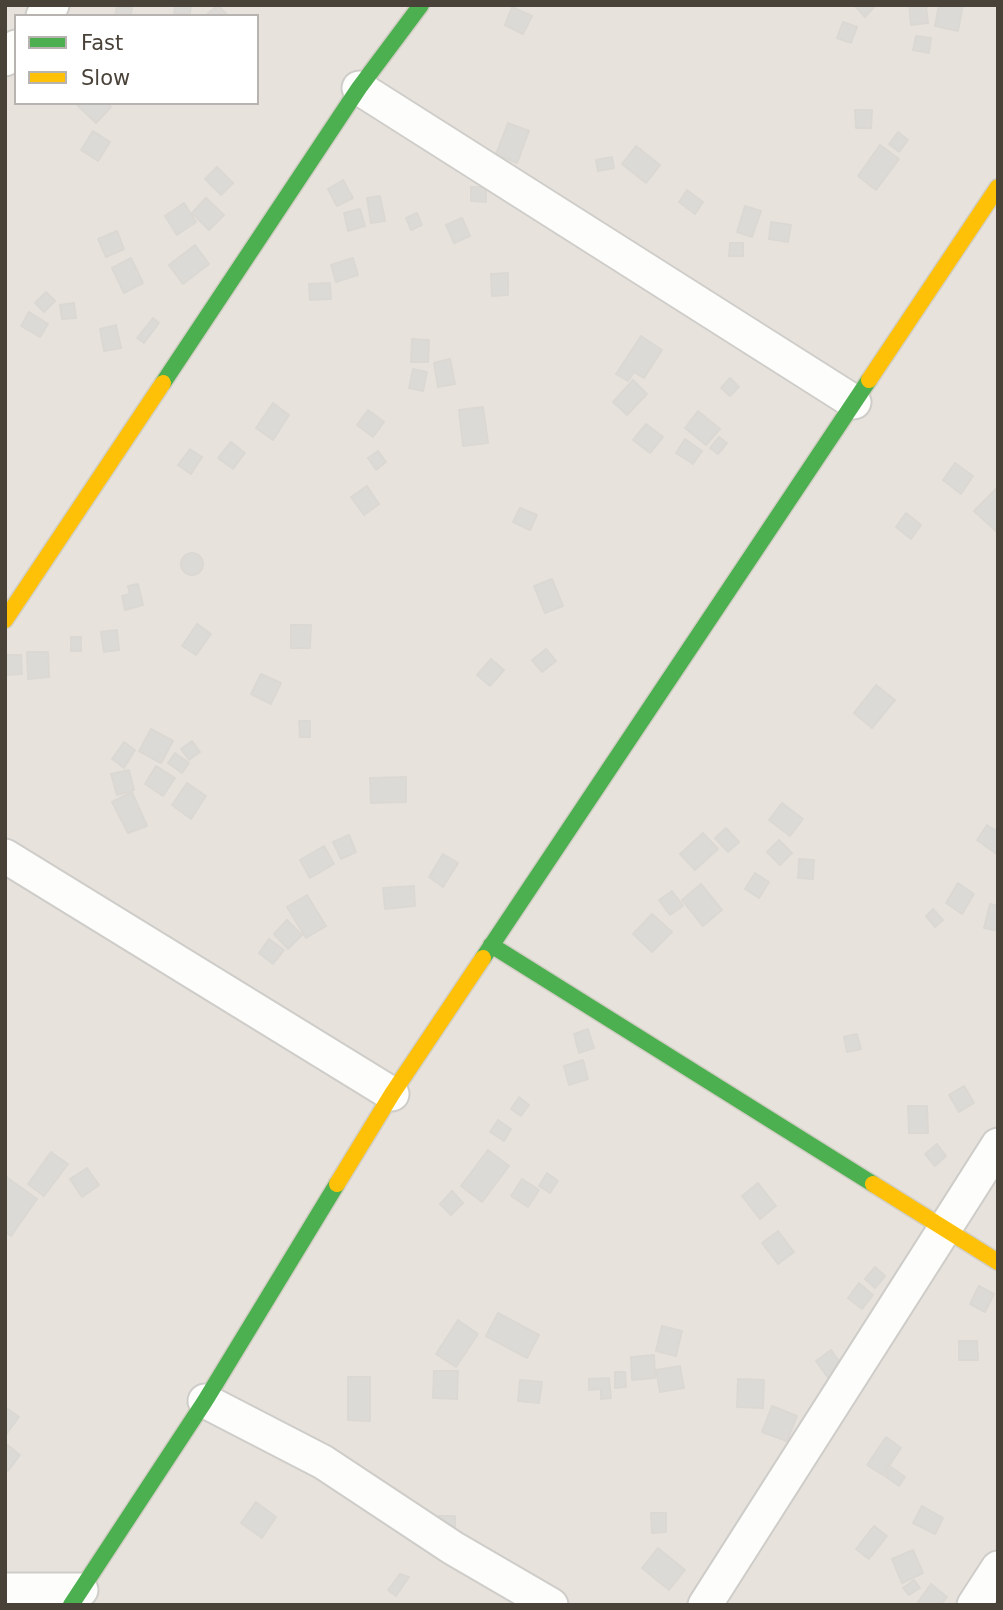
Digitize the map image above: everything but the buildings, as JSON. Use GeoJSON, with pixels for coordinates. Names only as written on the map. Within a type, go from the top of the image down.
{"type":"FeatureCollection","features":[{"type":"Feature","properties":{"kind":"street"},"geometry":{"type":"LineString","coordinates":[[5,620],[359,88],[421,5]]}},
{"type":"Feature","properties":{"kind":"street"},"geometry":{"type":"LineString","coordinates":[[359,88],[854,402]]}},
{"type":"Feature","properties":{"kind":"street"},"geometry":{"type":"LineString","coordinates":[[5,1590],[76,1597],[205,1401],[392,1094],[998,187]]}},
{"type":"Feature","properties":{"kind":"street"},"geometry":{"type":"LineString","coordinates":[[5,856],[392,1094]]}},
{"type":"Feature","properties":{"kind":"street"},"geometry":{"type":"LineString","coordinates":[[491,945],[998,1262]]}},
{"type":"Feature","properties":{"kind":"street"},"geometry":{"type":"LineString","coordinates":[[705,1605],[998,1145]]}},
{"type":"Feature","properties":{"kind":"street"},"geometry":{"type":"LineString","coordinates":[[205,1401],[323,1462],[453,1548],[551,1605]]}},
{"type":"Feature","properties":{"kind":"street"},"geometry":{"type":"LineString","coordinates":[[974,1605],[998,1568]]}},
{"type":"Feature","properties":{"kind":"shaded area"},"geometry":{"type":"Polygon","coordinates":[[[5,5],[998,5],[998,1605],[5,1605],[5,5]]]}},
{"type":"Feature","properties":{"kind":"traffic: fast"},"geometry":{"type":"LineString","coordinates":[[163,383],[359,88],[421,5]]}},
{"type":"Feature","properties":{"kind":"traffic: fast"},"geometry":{"type":"LineString","coordinates":[[483,958],[869,380]]}},
{"type":"Feature","properties":{"kind":"traffic: fast"},"geometry":{"type":"LineString","coordinates":[[491,945],[873,1184]]}},
{"type":"Feature","properties":{"kind":"traffic: fast"},"geometry":{"type":"LineString","coordinates":[[71,1605],[205,1401],[337,1184]]}},
{"type":"Feature","properties":{"kind":"traffic: slow"},"geometry":{"type":"LineString","coordinates":[[869,380],[998,187]]}},
{"type":"Feature","properties":{"kind":"traffic: slow"},"geometry":{"type":"LineString","coordinates":[[5,620],[163,383]]}},
{"type":"Feature","properties":{"kind":"traffic: slow"},"geometry":{"type":"LineString","coordinates":[[337,1184],[392,1094],[483,958]]}},
{"type":"Feature","properties":{"kind":"traffic: slow"},"geometry":{"type":"LineString","coordinates":[[873,1184],[998,1262]]}}]}
